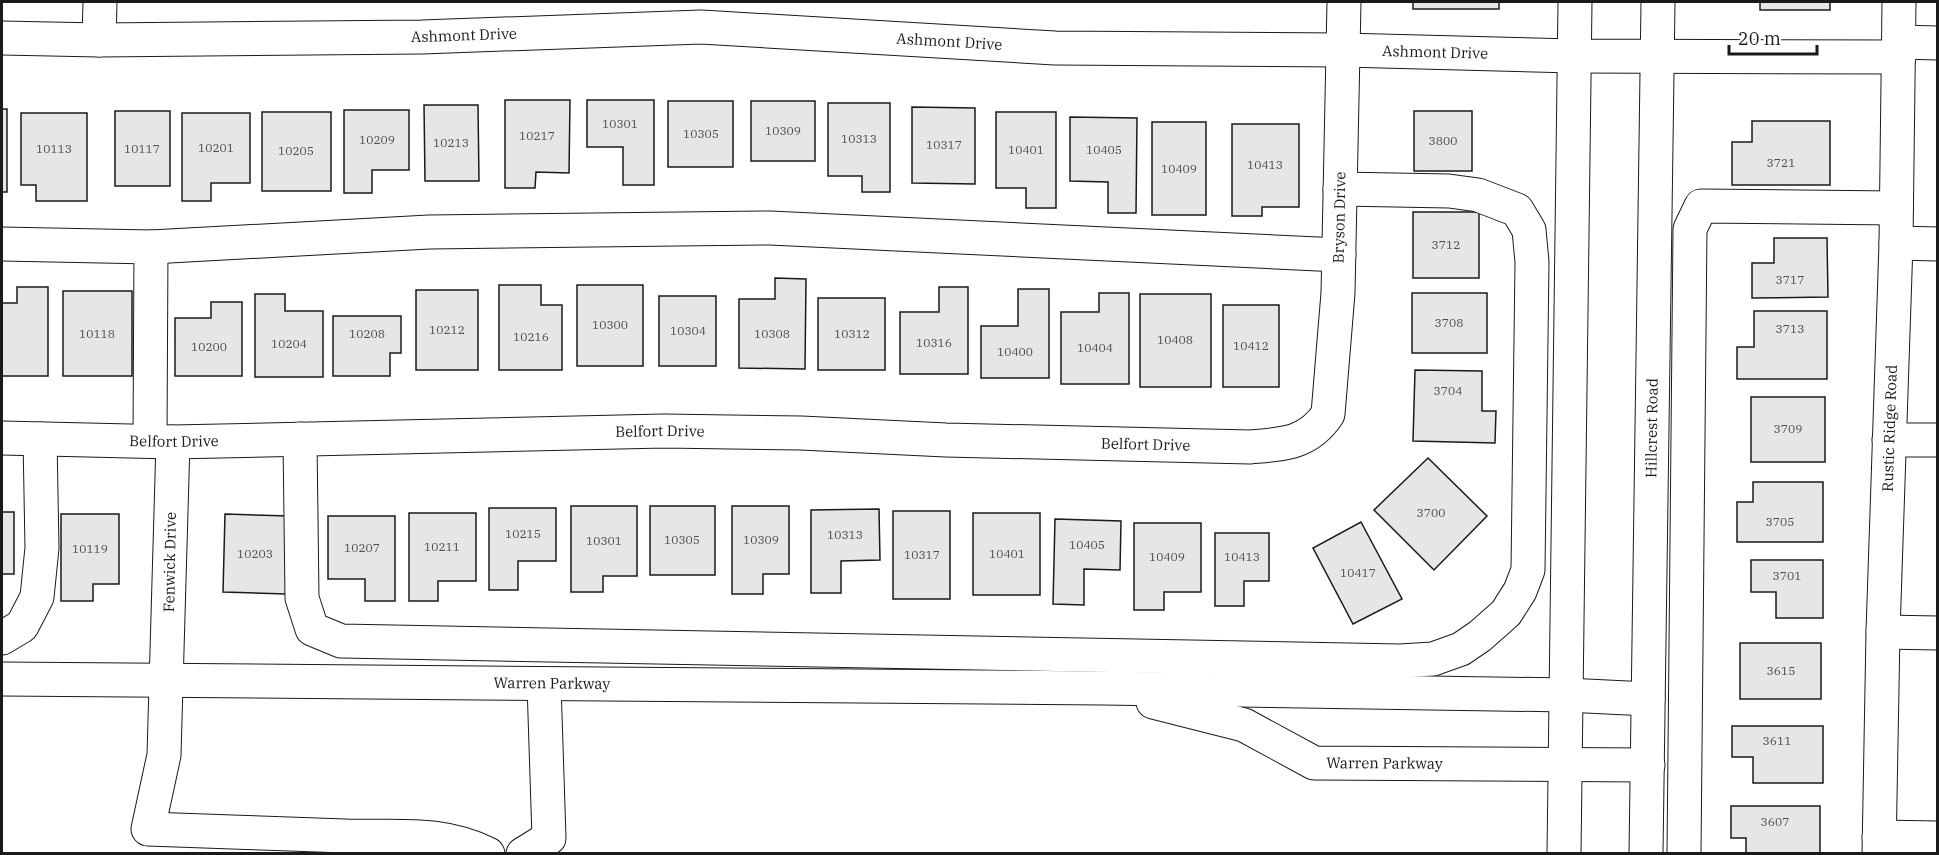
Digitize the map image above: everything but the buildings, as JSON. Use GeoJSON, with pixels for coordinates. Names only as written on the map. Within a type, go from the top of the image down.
{"type":"FeatureCollection","features":[{"type":"Feature","properties":{"kind":"street"},"geometry":{"type":"LineString","coordinates":[[99,40],[100,2]]}},
{"type":"Feature","properties":{"kind":"street","name":"Bryson Drive"},"geometry":{"type":"LineString","coordinates":[[1315,428],[1328,414],[1338,293],[1344,2]]}},
{"type":"Feature","properties":{"kind":"street"},"geometry":{"type":"LineString","coordinates":[[1564,854],[1575,2]]}},
{"type":"Feature","properties":{"kind":"street","name":"Hillcrest Road"},"geometry":{"type":"LineString","coordinates":[[1646,854],[1658,2]]}},
{"type":"Feature","properties":{"kind":"street","name":"Rustic Ridge Road"},"geometry":{"type":"LineString","coordinates":[[1879,845],[1883,632],[1896,243],[1899,2]]}},
{"type":"Feature","properties":{"kind":"street","name":"Ashmont Drive"},"geometry":{"type":"LineString","coordinates":[[2,38],[99,40],[422,37],[701,27],[1055,48],[1343,50],[1574,56],[1899,50],[1938,43]]}},
{"type":"Feature","properties":{"kind":"street"},"geometry":{"type":"LineString","coordinates":[[300,439],[302,598],[312,629],[341,641],[1389,661],[1433,659],[1461,650],[1506,613],[1520,591],[1528,570],[1532,262],[1529,230],[1517,210],[1478,195],[1449,191],[1340,189]]}},
{"type":"Feature","properties":{"kind":"street"},"geometry":{"type":"LineString","coordinates":[[1684,854],[1690,229],[1701,206],[1896,208]]}},
{"type":"Feature","properties":{"kind":"street"},"geometry":{"type":"LineString","coordinates":[[2,244],[151,247],[429,232],[770,228],[1339,255]]}},
{"type":"Feature","properties":{"kind":"street"},"geometry":{"type":"LineString","coordinates":[[1896,243],[1938,244]]}},
{"type":"Feature","properties":{"kind":"street","name":"Fenwick Drive"},"geometry":{"type":"LineString","coordinates":[[145,841],[164,755],[167,681],[161,442],[151,247]]}},
{"type":"Feature","properties":{"kind":"street","name":"Belfort Drive"},"geometry":{"type":"LineString","coordinates":[[2,438],[161,442],[664,431],[1250,447],[1288,443],[1305,437],[1315,428]]}},
{"type":"Feature","properties":{"kind":"street"},"geometry":{"type":"LineString","coordinates":[[2,638],[22,626],[37,597],[42,548],[40,439]]}},
{"type":"Feature","properties":{"kind":"street"},"geometry":{"type":"LineString","coordinates":[[1889,440],[1938,440]]}},
{"type":"Feature","properties":{"kind":"street"},"geometry":{"type":"LineString","coordinates":[[1883,632],[1938,633]]}},
{"type":"Feature","properties":{"kind":"street","name":"Warren Parkway"},"geometry":{"type":"LineString","coordinates":[[2,679],[1102,688],[1566,695],[1648,699]]}},
{"type":"Feature","properties":{"kind":"street"},"geometry":{"type":"LineString","coordinates":[[523,854],[549,838],[544,684]]}},
{"type":"Feature","properties":{"kind":"street","name":"Warren Parkway"},"geometry":{"type":"LineString","coordinates":[[1102,688],[1244,725],[1314,764],[1648,765]]}},
{"type":"Feature","properties":{"kind":"street"},"geometry":{"type":"LineString","coordinates":[[145,841],[428,836],[469,844],[488,854]]}},
{"type":"Feature","properties":{"kind":"street"},"geometry":{"type":"LineString","coordinates":[[1879,845],[1938,838]]}}]}
